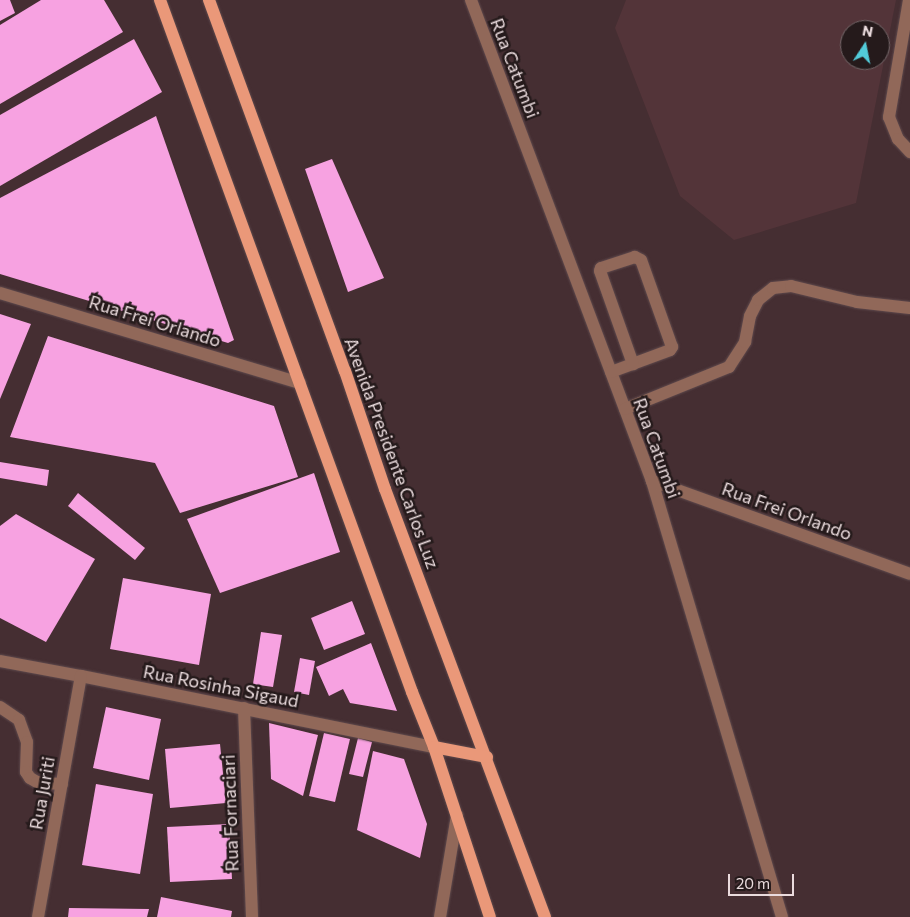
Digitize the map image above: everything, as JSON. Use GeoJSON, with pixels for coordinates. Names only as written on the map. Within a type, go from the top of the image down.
{"type":"FeatureCollection","features":[{"type":"Feature","properties":{"kind":"main road"},"geometry":{"type":"LineString","coordinates":[[160,0],[434,747],[490,917]]}},
{"type":"Feature","properties":{"kind":"main road","name":"Avenida Presidente Carlos Luz"},"geometry":{"type":"LineString","coordinates":[[208,0],[345,371],[385,489],[545,917]]}},
{"type":"Feature","properties":{"kind":"main road"},"geometry":{"type":"LineString","coordinates":[[434,747],[486,757]]}},
{"type":"Feature","properties":{"kind":"street","name":"Rua Catumbi"},"geometry":{"type":"LineString","coordinates":[[471,0],[652,482],[782,917]]}},
{"type":"Feature","properties":{"kind":"street"},"geometry":{"type":"LineString","coordinates":[[909,0],[889,117],[898,139],[910,152]]}},
{"type":"Feature","properties":{"kind":"street"},"geometry":{"type":"LineString","coordinates":[[611,372],[633,364],[670,350],[672,347],[641,260],[635,257],[601,268],[600,271],[633,364]]}},
{"type":"Feature","properties":{"kind":"street"},"geometry":{"type":"LineString","coordinates":[[625,410],[729,367],[745,342],[750,316],[758,300],[773,288],[791,286],[858,302],[910,308]]}},
{"type":"Feature","properties":{"kind":"street","name":"Rua Frei Orlando"},"geometry":{"type":"LineString","coordinates":[[0,293],[300,383]]}},
{"type":"Feature","properties":{"kind":"street","name":"Rua Frei Orlando"},"geometry":{"type":"LineString","coordinates":[[652,482],[910,574]]}},
{"type":"Feature","properties":{"kind":"street","name":"Rua Rosinha Sigaud"},"geometry":{"type":"LineString","coordinates":[[0,662],[81,676],[434,747]]}},
{"type":"Feature","properties":{"kind":"street","name":"Rua Juriti"},"geometry":{"type":"LineString","coordinates":[[38,917],[81,676]]}},
{"type":"Feature","properties":{"kind":"street"},"geometry":{"type":"LineString","coordinates":[[0,707],[19,720],[27,742],[26,772],[30,778],[37,782],[62,784]]}},
{"type":"Feature","properties":{"kind":"street","name":"Rua Fornaciari"},"geometry":{"type":"LineString","coordinates":[[244,708],[252,917]]}},
{"type":"Feature","properties":{"kind":"street"},"geometry":{"type":"LineString","coordinates":[[440,917],[457,815]]}},
{"type":"Feature","properties":{"kind":"shaded area"},"geometry":{"type":"Polygon","coordinates":[[[626,0],[896,0],[890,30],[890,20],[840,20],[840,70],[882,70],[856,203],[734,240],[680,196],[615,28],[626,0]]]}},
{"type":"Feature","properties":{"kind":"building"},"geometry":{"type":"Polygon","coordinates":[[[0,0],[10,0],[15,13],[0,21],[0,0]]]}},
{"type":"Feature","properties":{"kind":"building"},"geometry":{"type":"Polygon","coordinates":[[[41,0],[104,0],[123,32],[0,104],[0,25],[41,0]]]}},
{"type":"Feature","properties":{"kind":"building"},"geometry":{"type":"Polygon","coordinates":[[[134,39],[162,92],[0,186],[0,115],[134,39]]]}},
{"type":"Feature","properties":{"kind":"building"},"geometry":{"type":"Polygon","coordinates":[[[156,116],[234,340],[228,343],[0,274],[0,198],[156,116]]]}},
{"type":"Feature","properties":{"kind":"building"},"geometry":{"type":"Polygon","coordinates":[[[332,159],[384,278],[348,292],[305,169],[332,159]]]}},
{"type":"Feature","properties":{"kind":"building"},"geometry":{"type":"Polygon","coordinates":[[[0,314],[31,324],[0,399],[0,314]]]}},
{"type":"Feature","properties":{"kind":"building"},"geometry":{"type":"Polygon","coordinates":[[[48,336],[274,406],[298,477],[180,513],[155,463],[10,437],[48,336]]]}},
{"type":"Feature","properties":{"kind":"building"},"geometry":{"type":"Polygon","coordinates":[[[0,462],[49,470],[47,486],[0,478],[0,462]]]}},
{"type":"Feature","properties":{"kind":"building"},"geometry":{"type":"Polygon","coordinates":[[[314,473],[340,552],[220,593],[187,519],[314,473]]]}},
{"type":"Feature","properties":{"kind":"building"},"geometry":{"type":"Polygon","coordinates":[[[78,493],[145,548],[135,560],[68,506],[78,493]]]}},
{"type":"Feature","properties":{"kind":"building"},"geometry":{"type":"Polygon","coordinates":[[[16,514],[95,559],[46,642],[0,618],[0,526],[16,514]]]}},
{"type":"Feature","properties":{"kind":"building"},"geometry":{"type":"Polygon","coordinates":[[[123,578],[211,594],[199,665],[110,649],[123,578]]]}},
{"type":"Feature","properties":{"kind":"building"},"geometry":{"type":"Polygon","coordinates":[[[352,601],[365,634],[324,650],[311,618],[352,601]]]}},
{"type":"Feature","properties":{"kind":"building"},"geometry":{"type":"Polygon","coordinates":[[[261,632],[282,635],[273,687],[253,684],[261,632]]]}},
{"type":"Feature","properties":{"kind":"building"},"geometry":{"type":"Polygon","coordinates":[[[371,643],[397,711],[350,703],[343,689],[329,696],[316,667],[371,643]]]}},
{"type":"Feature","properties":{"kind":"building"},"geometry":{"type":"Polygon","coordinates":[[[300,658],[315,661],[309,695],[294,692],[300,658]]]}},
{"type":"Feature","properties":{"kind":"building"},"geometry":{"type":"Polygon","coordinates":[[[106,707],[161,719],[149,780],[93,768],[106,707]]]}},
{"type":"Feature","properties":{"kind":"building"},"geometry":{"type":"Polygon","coordinates":[[[269,723],[318,735],[303,796],[271,779],[269,723]]]}},
{"type":"Feature","properties":{"kind":"building"},"geometry":{"type":"Polygon","coordinates":[[[324,733],[350,739],[335,802],[309,796],[324,733]]]}},
{"type":"Feature","properties":{"kind":"building"},"geometry":{"type":"Polygon","coordinates":[[[358,738],[372,742],[363,777],[349,774],[358,738]]]}},
{"type":"Feature","properties":{"kind":"building"},"geometry":{"type":"Polygon","coordinates":[[[220,744],[226,803],[170,808],[165,749],[220,744]]]}},
{"type":"Feature","properties":{"kind":"building"},"geometry":{"type":"Polygon","coordinates":[[[373,751],[404,759],[427,824],[420,858],[357,830],[373,751]]]}},
{"type":"Feature","properties":{"kind":"building"},"geometry":{"type":"Polygon","coordinates":[[[96,784],[153,794],[140,874],[82,865],[96,784]]]}},
{"type":"Feature","properties":{"kind":"building"},"geometry":{"type":"Polygon","coordinates":[[[229,824],[232,879],[170,882],[167,827],[229,824]]]}},
{"type":"Feature","properties":{"kind":"building"},"geometry":{"type":"Polygon","coordinates":[[[161,897],[232,911],[231,917],[157,917],[161,897]]]}},
{"type":"Feature","properties":{"kind":"building"},"geometry":{"type":"Polygon","coordinates":[[[69,908],[149,909],[147,917],[68,917],[69,908]]]}}]}
